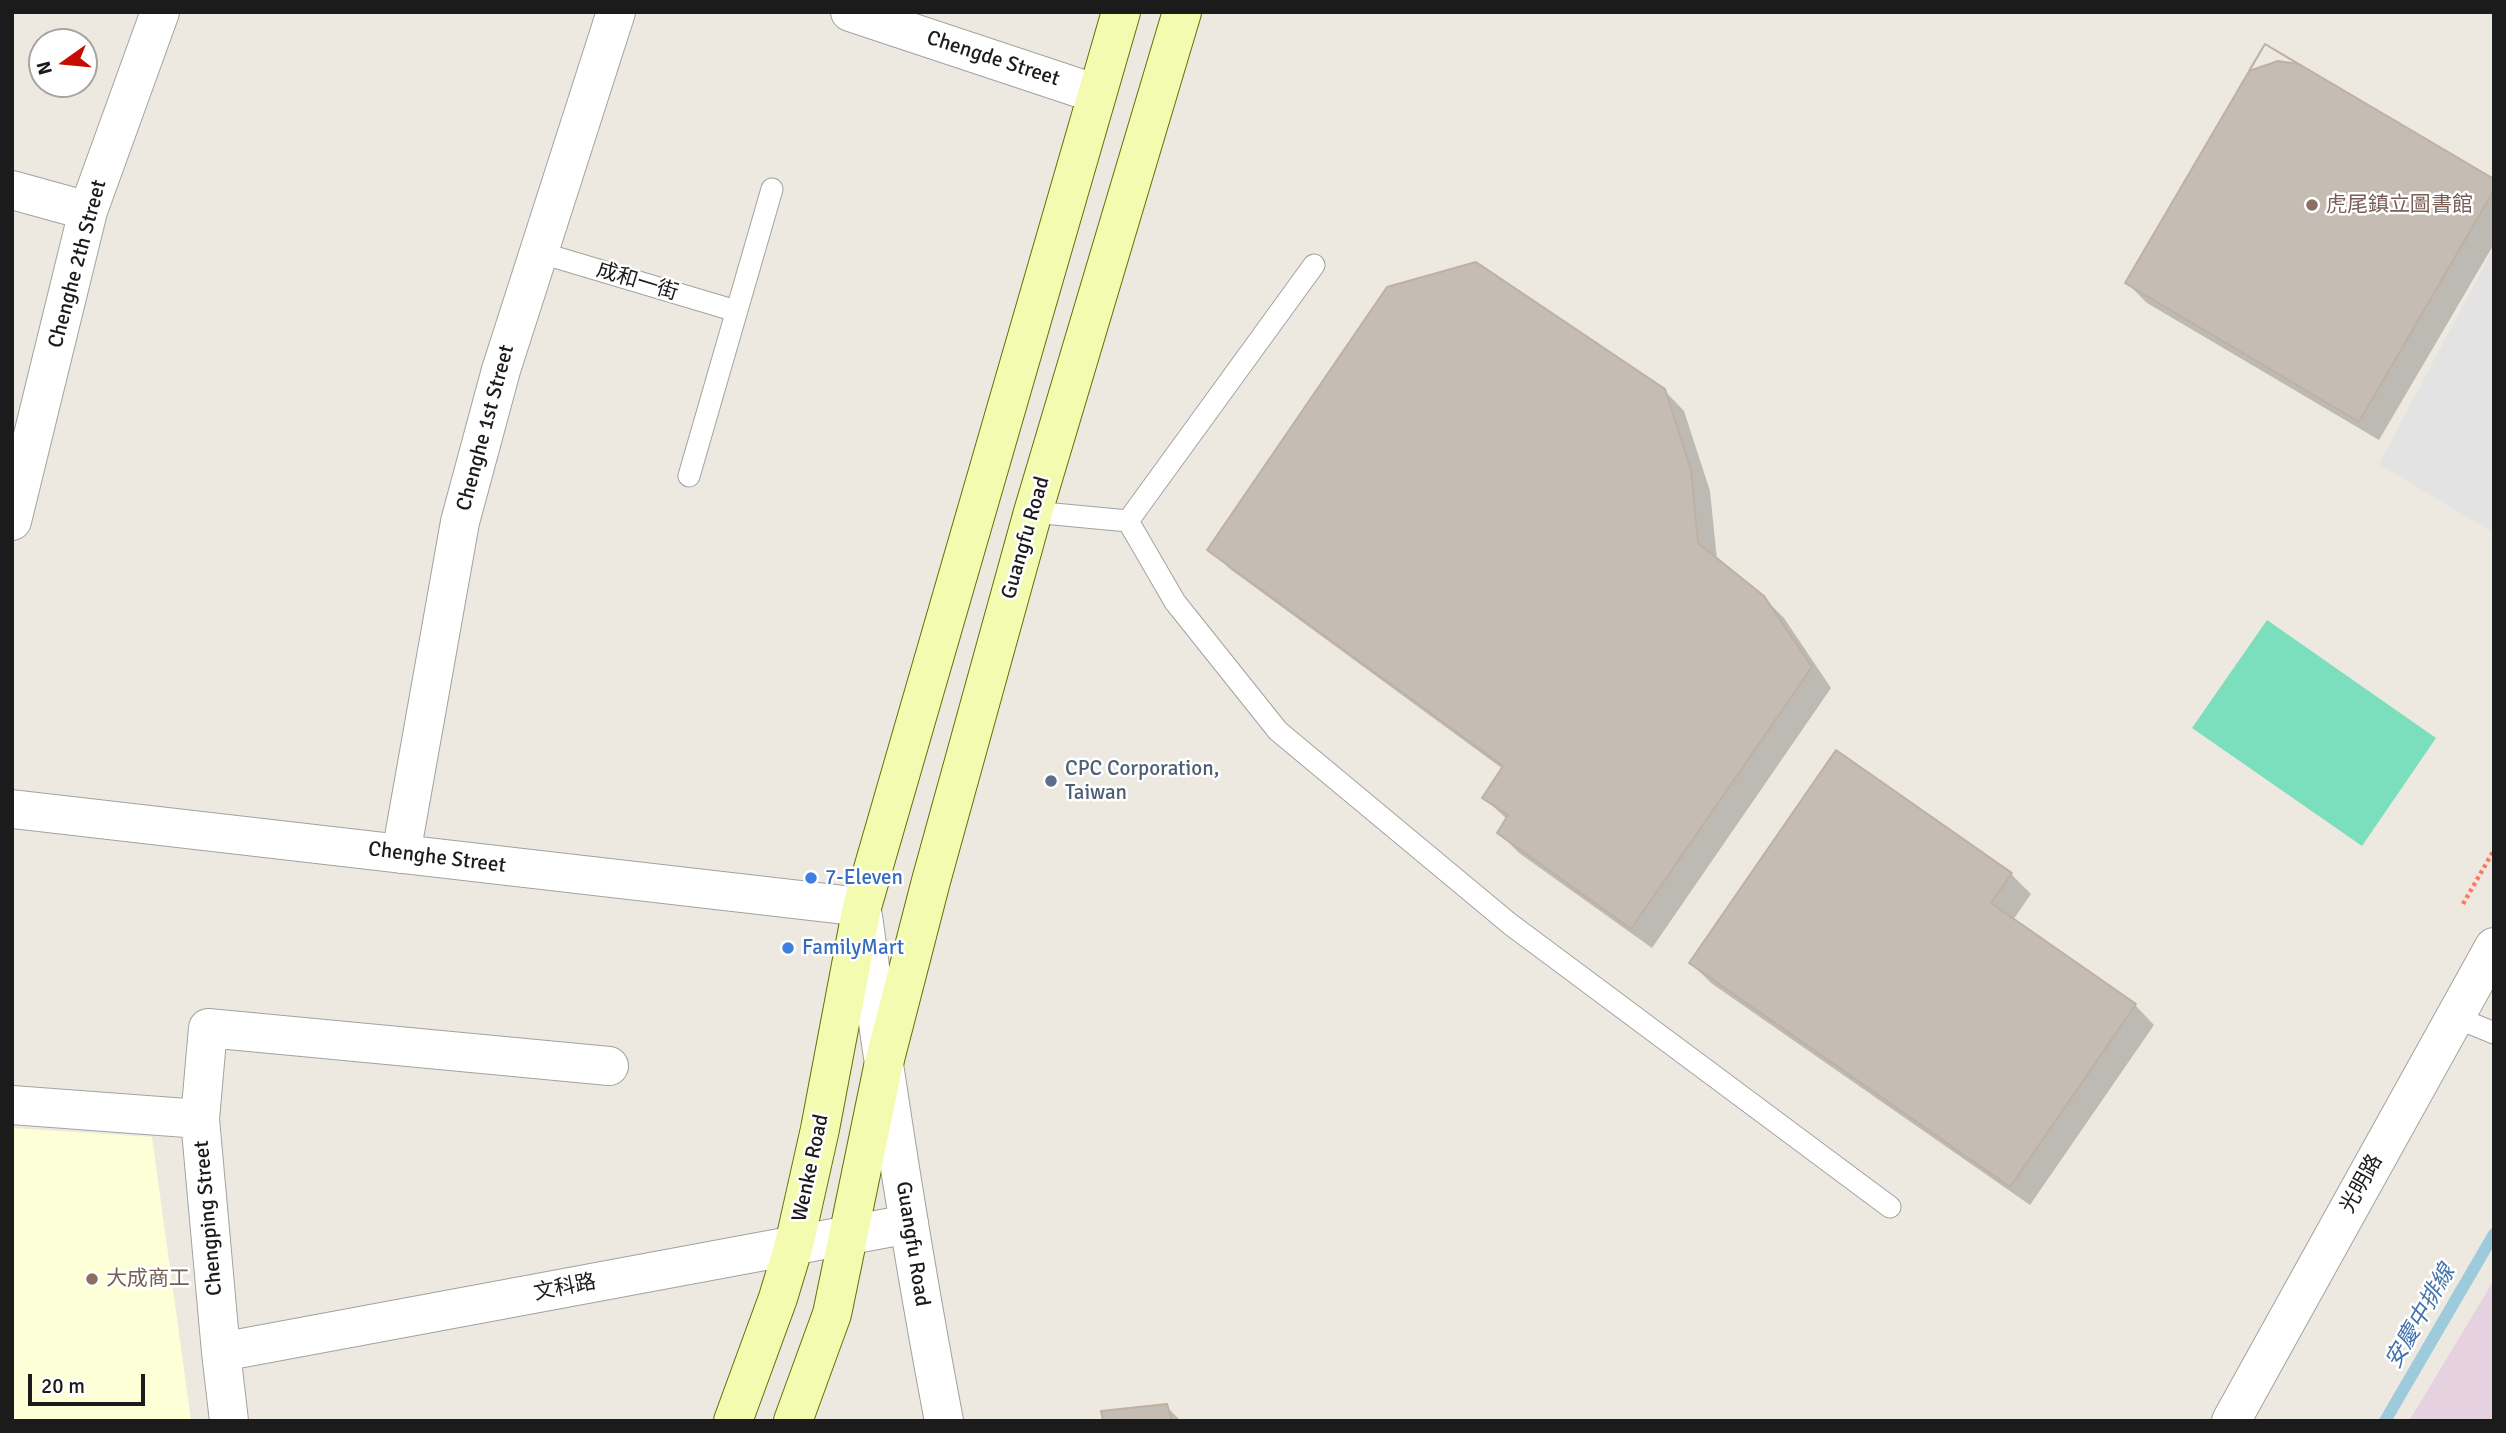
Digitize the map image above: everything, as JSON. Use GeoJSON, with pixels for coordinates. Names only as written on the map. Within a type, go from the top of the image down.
{"type":"FeatureCollection","features":[{"type":"Feature","properties":{"kind":"main road","name":"Guangfu Road"},"geometry":{"type":"LineString","coordinates":[[862,907],[1121,12]]}},
{"type":"Feature","properties":{"kind":"main road","name":"Guangfu Road"},"geometry":{"type":"LineString","coordinates":[[883,1067],[931,881],[1033,512],[1182,12]]}},
{"type":"Feature","properties":{"kind":"main road","name":"Wenke Road"},"geometry":{"type":"LineString","coordinates":[[733,1421],[778,1298],[794,1245],[820,1129],[862,907]]}},
{"type":"Feature","properties":{"kind":"main road"},"geometry":{"type":"LineString","coordinates":[[793,1421],[832,1314],[883,1067]]}},
{"type":"Feature","properties":{"kind":"street","name":"Chenghe 2th Street"},"geometry":{"type":"LineString","coordinates":[[12,521],[89,211],[160,12]]}},
{"type":"Feature","properties":{"kind":"street","name":"Chenghe 1st Street"},"geometry":{"type":"LineString","coordinates":[[401,854],[460,522],[500,370],[616,12]]}},
{"type":"Feature","properties":{"kind":"street","name":"Chengde Street"},"geometry":{"type":"LineString","coordinates":[[849,12],[1097,94]]}},
{"type":"Feature","properties":{"kind":"street"},"geometry":{"type":"LineString","coordinates":[[12,190],[89,211]]}},
{"type":"Feature","properties":{"kind":"street","name":"Chenghe Street"},"geometry":{"type":"LineString","coordinates":[[12,809],[862,907]]}},
{"type":"Feature","properties":{"kind":"street","name":"Guangfu Road"},"geometry":{"type":"LineString","coordinates":[[862,907],[883,1067],[944,1421]]}},
{"type":"Feature","properties":{"kind":"street","name":"光明路"},"geometry":{"type":"LineString","coordinates":[[2231,1421],[2494,947]]}},
{"type":"Feature","properties":{"kind":"street"},"geometry":{"type":"LineString","coordinates":[[200,1119],[208,1028],[609,1066]]}},
{"type":"Feature","properties":{"kind":"street","name":"Chengping Street"},"geometry":{"type":"LineString","coordinates":[[12,1105],[200,1119],[229,1421]]}},
{"type":"Feature","properties":{"kind":"street","name":"文科路"},"geometry":{"type":"LineString","coordinates":[[221,1352],[909,1224]]}},
{"type":"Feature","properties":{"kind":"lane"},"geometry":{"type":"LineString","coordinates":[[688,476],[772,190]]}},
{"type":"Feature","properties":{"kind":"lane","name":"成和一街"},"geometry":{"type":"LineString","coordinates":[[538,252],[736,311]]}},
{"type":"Feature","properties":{"kind":"lane"},"geometry":{"type":"LineString","coordinates":[[1128,521],[1314,265]]}},
{"type":"Feature","properties":{"kind":"lane"},"geometry":{"type":"LineString","coordinates":[[1033,512],[1128,521]]}},
{"type":"Feature","properties":{"kind":"lane"},"geometry":{"type":"LineString","coordinates":[[1128,521],[1175,601],[1278,731],[1510,923],[1890,1207]]}},
{"type":"Feature","properties":{"kind":"lane"},"geometry":{"type":"LineString","coordinates":[[2455,1017],[2494,1033]]}},
{"type":"Feature","properties":{"kind":"path"},"geometry":{"type":"LineString","coordinates":[[2463,904],[2494,850]]}},
{"type":"Feature","properties":{"kind":"shaded area"},"geometry":{"type":"Polygon","coordinates":[[[2494,247],[2494,533],[2379,464],[2494,247]]]}},
{"type":"Feature","properties":{"kind":"shaded area","name":"大成商工"},"geometry":{"type":"Polygon","coordinates":[[[12,1128],[152,1137],[191,1421],[12,1421],[12,1128]]]}},
{"type":"Feature","properties":{"kind":"shaded area"},"geometry":{"type":"Polygon","coordinates":[[[2494,1280],[2494,1421],[2409,1421],[2494,1280]]]}},
{"type":"Feature","properties":{"kind":"green space"},"geometry":{"type":"Polygon","coordinates":[[[2267,620],[2436,738],[2362,846],[2192,728],[2267,620]]]}},
{"type":"Feature","properties":{"kind":"building"},"geometry":{"type":"Polygon","coordinates":[[[2265,44],[2494,179],[2494,190],[2359,422],[2125,283],[2265,44]]]}},
{"type":"Feature","properties":{"kind":"building"},"geometry":{"type":"Polygon","coordinates":[[[2265,44],[2298,64],[2278,61],[2249,71],[2265,44]]]}},
{"type":"Feature","properties":{"kind":"building"},"geometry":{"type":"Polygon","coordinates":[[[1476,262],[1665,389],[1691,470],[1698,543],[1764,596],[1812,667],[1631,929],[1497,833],[1508,815],[1482,798],[1503,766],[1207,550],[1387,287],[1476,262]]]}},
{"type":"Feature","properties":{"kind":"building"},"geometry":{"type":"Polygon","coordinates":[[[1836,750],[2012,873],[1991,903],[2136,1004],[2010,1187],[1689,963],[1836,750]]]}},
{"type":"Feature","properties":{"kind":"building"},"geometry":{"type":"Polygon","coordinates":[[[1167,1404],[1172,1421],[1103,1421],[1101,1411],[1167,1404]]]}},
{"type":"Feature","properties":{"kind":"waterway","name":"安慶中排線"},"geometry":{"type":"LineString","coordinates":[[2385,1421],[2494,1234]]}},
{"type":"Feature","properties":{"kind":"place","name":"虎尾鎮立圖書館"},"geometry":{"type":"Point","coordinates":[2312,205]}},
{"type":"Feature","properties":{"kind":"place","name":"CPC Corporation, Taiwan"},"geometry":{"type":"Point","coordinates":[1051,781]}},
{"type":"Feature","properties":{"kind":"place","name":"7-Eleven"},"geometry":{"type":"Point","coordinates":[811,878]}},
{"type":"Feature","properties":{"kind":"place","name":"FamilyMart"},"geometry":{"type":"Point","coordinates":[788,948]}},
{"type":"Feature","properties":{"kind":"place","name":"大成商工"},"geometry":{"type":"Point","coordinates":[92,1279]}}]}
